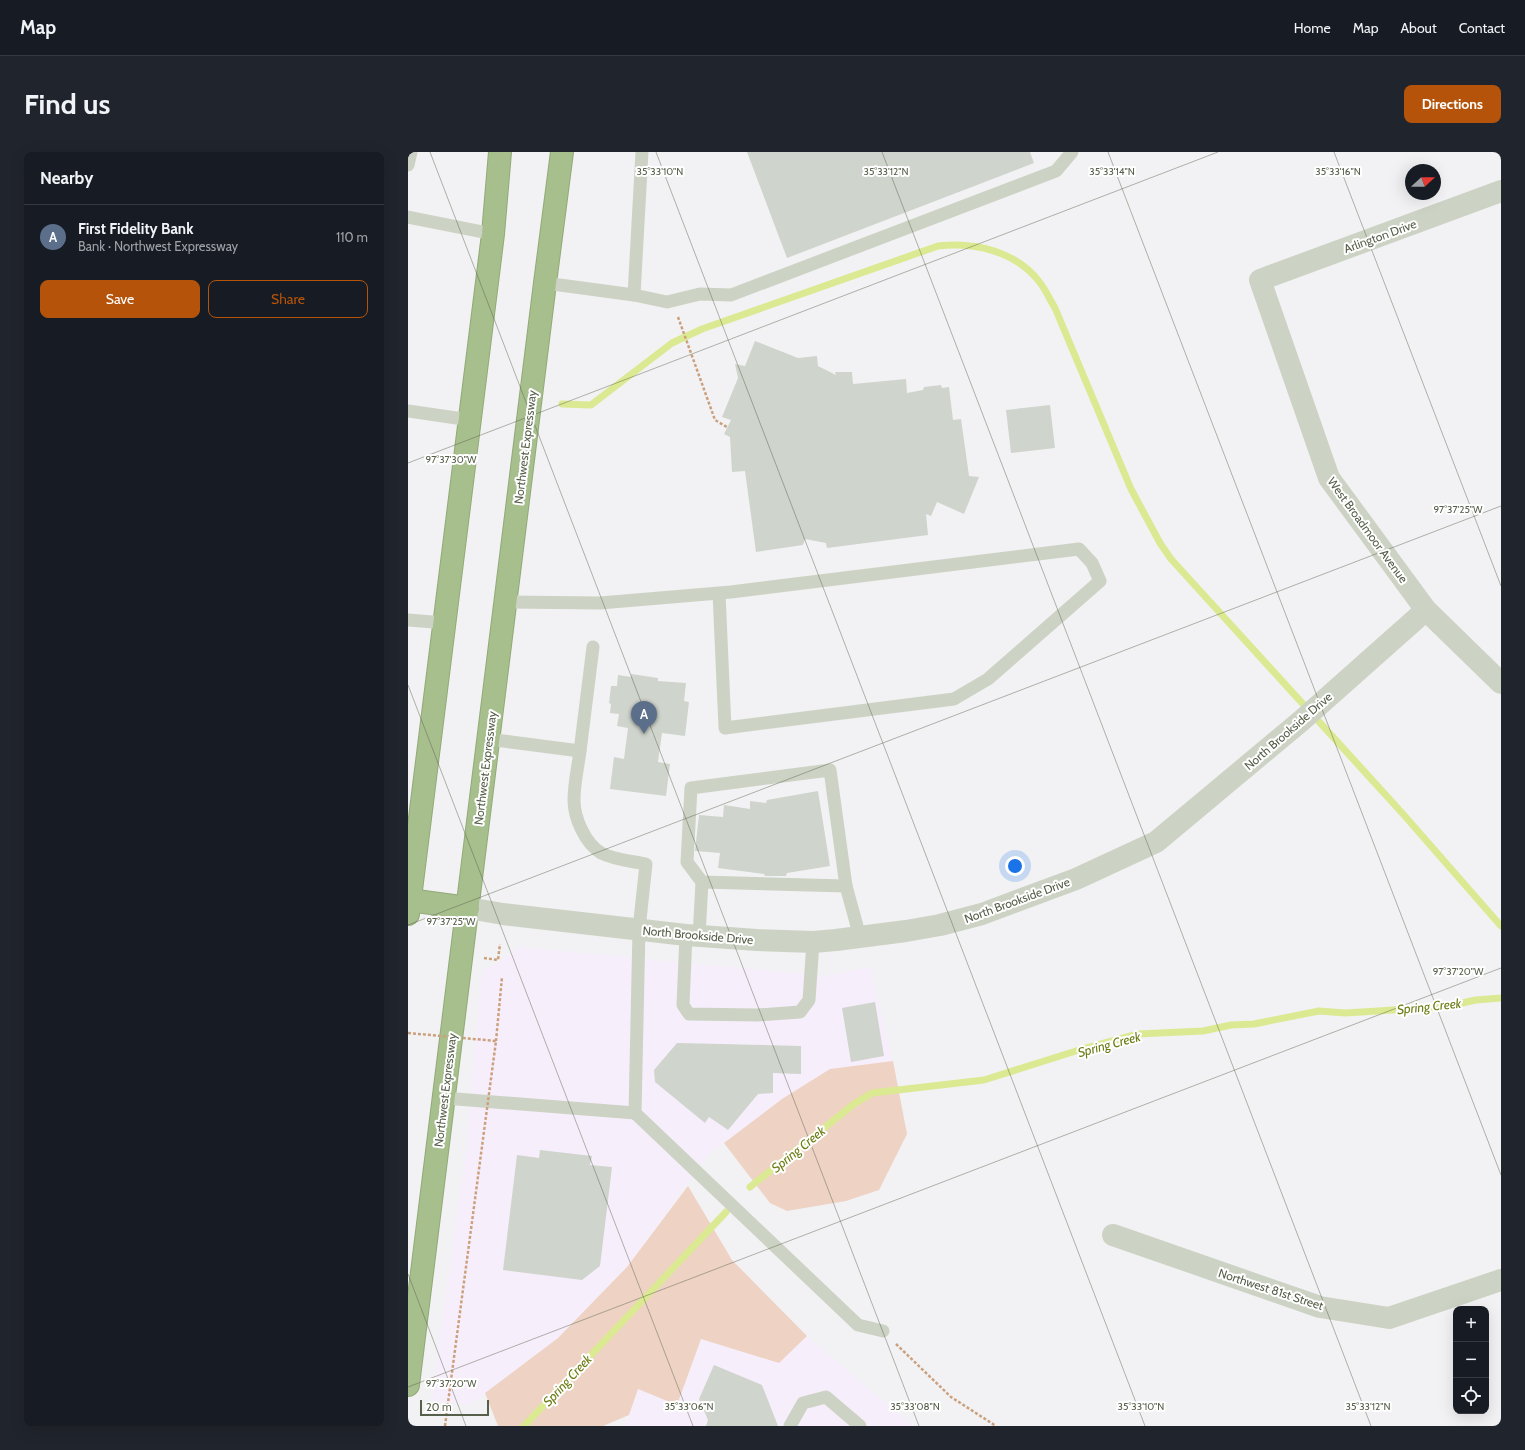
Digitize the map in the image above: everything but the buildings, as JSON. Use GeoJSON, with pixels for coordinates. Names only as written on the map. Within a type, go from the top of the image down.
{"type":"FeatureCollection","features":[{"type":"Feature","properties":{"kind":"highway"},"geometry":{"type":"LineString","coordinates":[[468,908],[409,907],[493,234],[500,152]]}},
{"type":"Feature","properties":{"kind":"highway","name":"Northwest Expressway"},"geometry":{"type":"LineString","coordinates":[[408,1384],[562,152]]}},
{"type":"Feature","properties":{"kind":"street","name":"Arlington Drive"},"geometry":{"type":"LineString","coordinates":[[1260,280],[1501,191]]}},
{"type":"Feature","properties":{"kind":"street","name":"West Broadmoor Avenue"},"geometry":{"type":"LineString","coordinates":[[1260,280],[1329,478],[1426,610],[1501,683]]}},
{"type":"Feature","properties":{"kind":"street","name":"North Brookside Drive"},"geometry":{"type":"LineString","coordinates":[[468,908],[503,914],[693,935],[757,940],[813,942],[860,937],[940,924],[982,914],[1076,878],[1156,842],[1301,721],[1426,610]]}},
{"type":"Feature","properties":{"kind":"street","name":"Northwest 81st Street"},"geometry":{"type":"LineString","coordinates":[[1113,1235],[1320,1307],[1388,1318],[1501,1280]]}},
{"type":"Feature","properties":{"kind":"lane"},"geometry":{"type":"LineString","coordinates":[[408,165],[411,152]]}},
{"type":"Feature","properties":{"kind":"lane"},"geometry":{"type":"LineString","coordinates":[[634,296],[642,152]]}},
{"type":"Feature","properties":{"kind":"lane"},"geometry":{"type":"LineString","coordinates":[[545,283],[667,302],[700,294],[731,294],[1056,171],[1072,152]]}},
{"type":"Feature","properties":{"kind":"lane"},"geometry":{"type":"LineString","coordinates":[[408,217],[493,234]]}},
{"type":"Feature","properties":{"kind":"lane"},"geometry":{"type":"LineString","coordinates":[[408,411],[470,420]]}},
{"type":"Feature","properties":{"kind":"lane"},"geometry":{"type":"LineString","coordinates":[[506,602],[600,603],[719,593],[1078,549],[1092,563],[1100,581],[988,679],[954,699],[725,728],[719,593]]}},
{"type":"Feature","properties":{"kind":"lane"},"geometry":{"type":"LineString","coordinates":[[408,620],[445,623]]}},
{"type":"Feature","properties":{"kind":"lane"},"geometry":{"type":"LineString","coordinates":[[593,647],[574,798],[574,812],[578,825],[587,839],[600,852],[616,858],[646,864],[639,929],[635,1113]]}},
{"type":"Feature","properties":{"kind":"lane"},"geometry":{"type":"LineString","coordinates":[[488,739],[580,751]]}},
{"type":"Feature","properties":{"kind":"lane"},"geometry":{"type":"LineString","coordinates":[[813,942],[808,1000],[800,1012],[757,1015],[689,1014],[682,1005],[702,882],[687,862],[691,788],[830,770],[846,886],[860,937]]}},
{"type":"Feature","properties":{"kind":"lane"},"geometry":{"type":"LineString","coordinates":[[702,882],[846,886]]}},
{"type":"Feature","properties":{"kind":"lane"},"geometry":{"type":"LineString","coordinates":[[444,1098],[635,1113],[858,1324],[883,1331]]}},
{"type":"Feature","properties":{"kind":"lane"},"geometry":{"type":"LineString","coordinates":[[790,1426],[804,1403],[826,1397],[860,1426]]}},
{"type":"Feature","properties":{"kind":"path"},"geometry":{"type":"LineString","coordinates":[[679,319],[715,420],[727,427]]}},
{"type":"Feature","properties":{"kind":"path"},"geometry":{"type":"LineString","coordinates":[[484,958],[498,960],[500,944]]}},
{"type":"Feature","properties":{"kind":"path"},"geometry":{"type":"LineString","coordinates":[[445,1426],[496,1041],[502,977]]}},
{"type":"Feature","properties":{"kind":"path"},"geometry":{"type":"LineString","coordinates":[[408,1033],[496,1041]]}},
{"type":"Feature","properties":{"kind":"path"},"geometry":{"type":"LineString","coordinates":[[883,1331],[951,1397],[996,1426]]}},
{"type":"Feature","properties":{"kind":"shaded area"},"geometry":{"type":"Polygon","coordinates":[[[519,947],[826,976],[870,967],[893,1061],[830,1069],[782,1099],[709,1154],[627,1267],[558,1338],[470,1405],[431,1401],[465,1158],[482,969],[495,965],[519,947]]]}},
{"type":"Feature","properties":{"kind":"shaded area"},"geometry":{"type":"Polygon","coordinates":[[[893,1061],[907,1134],[879,1190],[846,1201],[787,1211],[770,1203],[724,1143],[782,1099],[830,1069],[893,1061]]]}},
{"type":"Feature","properties":{"kind":"shaded area"},"geometry":{"type":"Polygon","coordinates":[[[688,1186],[732,1260],[807,1336],[779,1363],[701,1339],[677,1405],[638,1389],[629,1415],[603,1426],[498,1426],[485,1393],[558,1338],[627,1267],[688,1186]]]}},
{"type":"Feature","properties":{"kind":"shaded area"},"geometry":{"type":"Polygon","coordinates":[[[807,1336],[913,1426],[625,1426],[638,1389],[677,1405],[701,1339],[779,1363],[807,1336]]]}},
{"type":"Feature","properties":{"kind":"waterway"},"geometry":{"type":"LineString","coordinates":[[562,404],[591,405],[672,343],[702,329],[938,246],[952,245],[981,248],[1008,256],[1031,273],[1041,284],[1055,308],[1131,489],[1160,543],[1171,559],[1403,814],[1501,926]]}},
{"type":"Feature","properties":{"kind":"waterway","name":"Spring Creek"},"geometry":{"type":"LineString","coordinates":[[750,1187],[854,1104],[872,1093],[984,1080],[1079,1050],[1138,1034],[1203,1031],[1231,1025],[1254,1024],[1319,1011],[1345,1013],[1378,1011],[1448,1006],[1476,1000],[1501,998]]}},
{"type":"Feature","properties":{"kind":"waterway","name":"Spring Creek"},"geometry":{"type":"LineString","coordinates":[[524,1426],[726,1212]]}},
{"type":"Feature","properties":{"kind":"place","name":"First Fidelity Bank"},"geometry":{"type":"Point","coordinates":[644,734]}}]}
